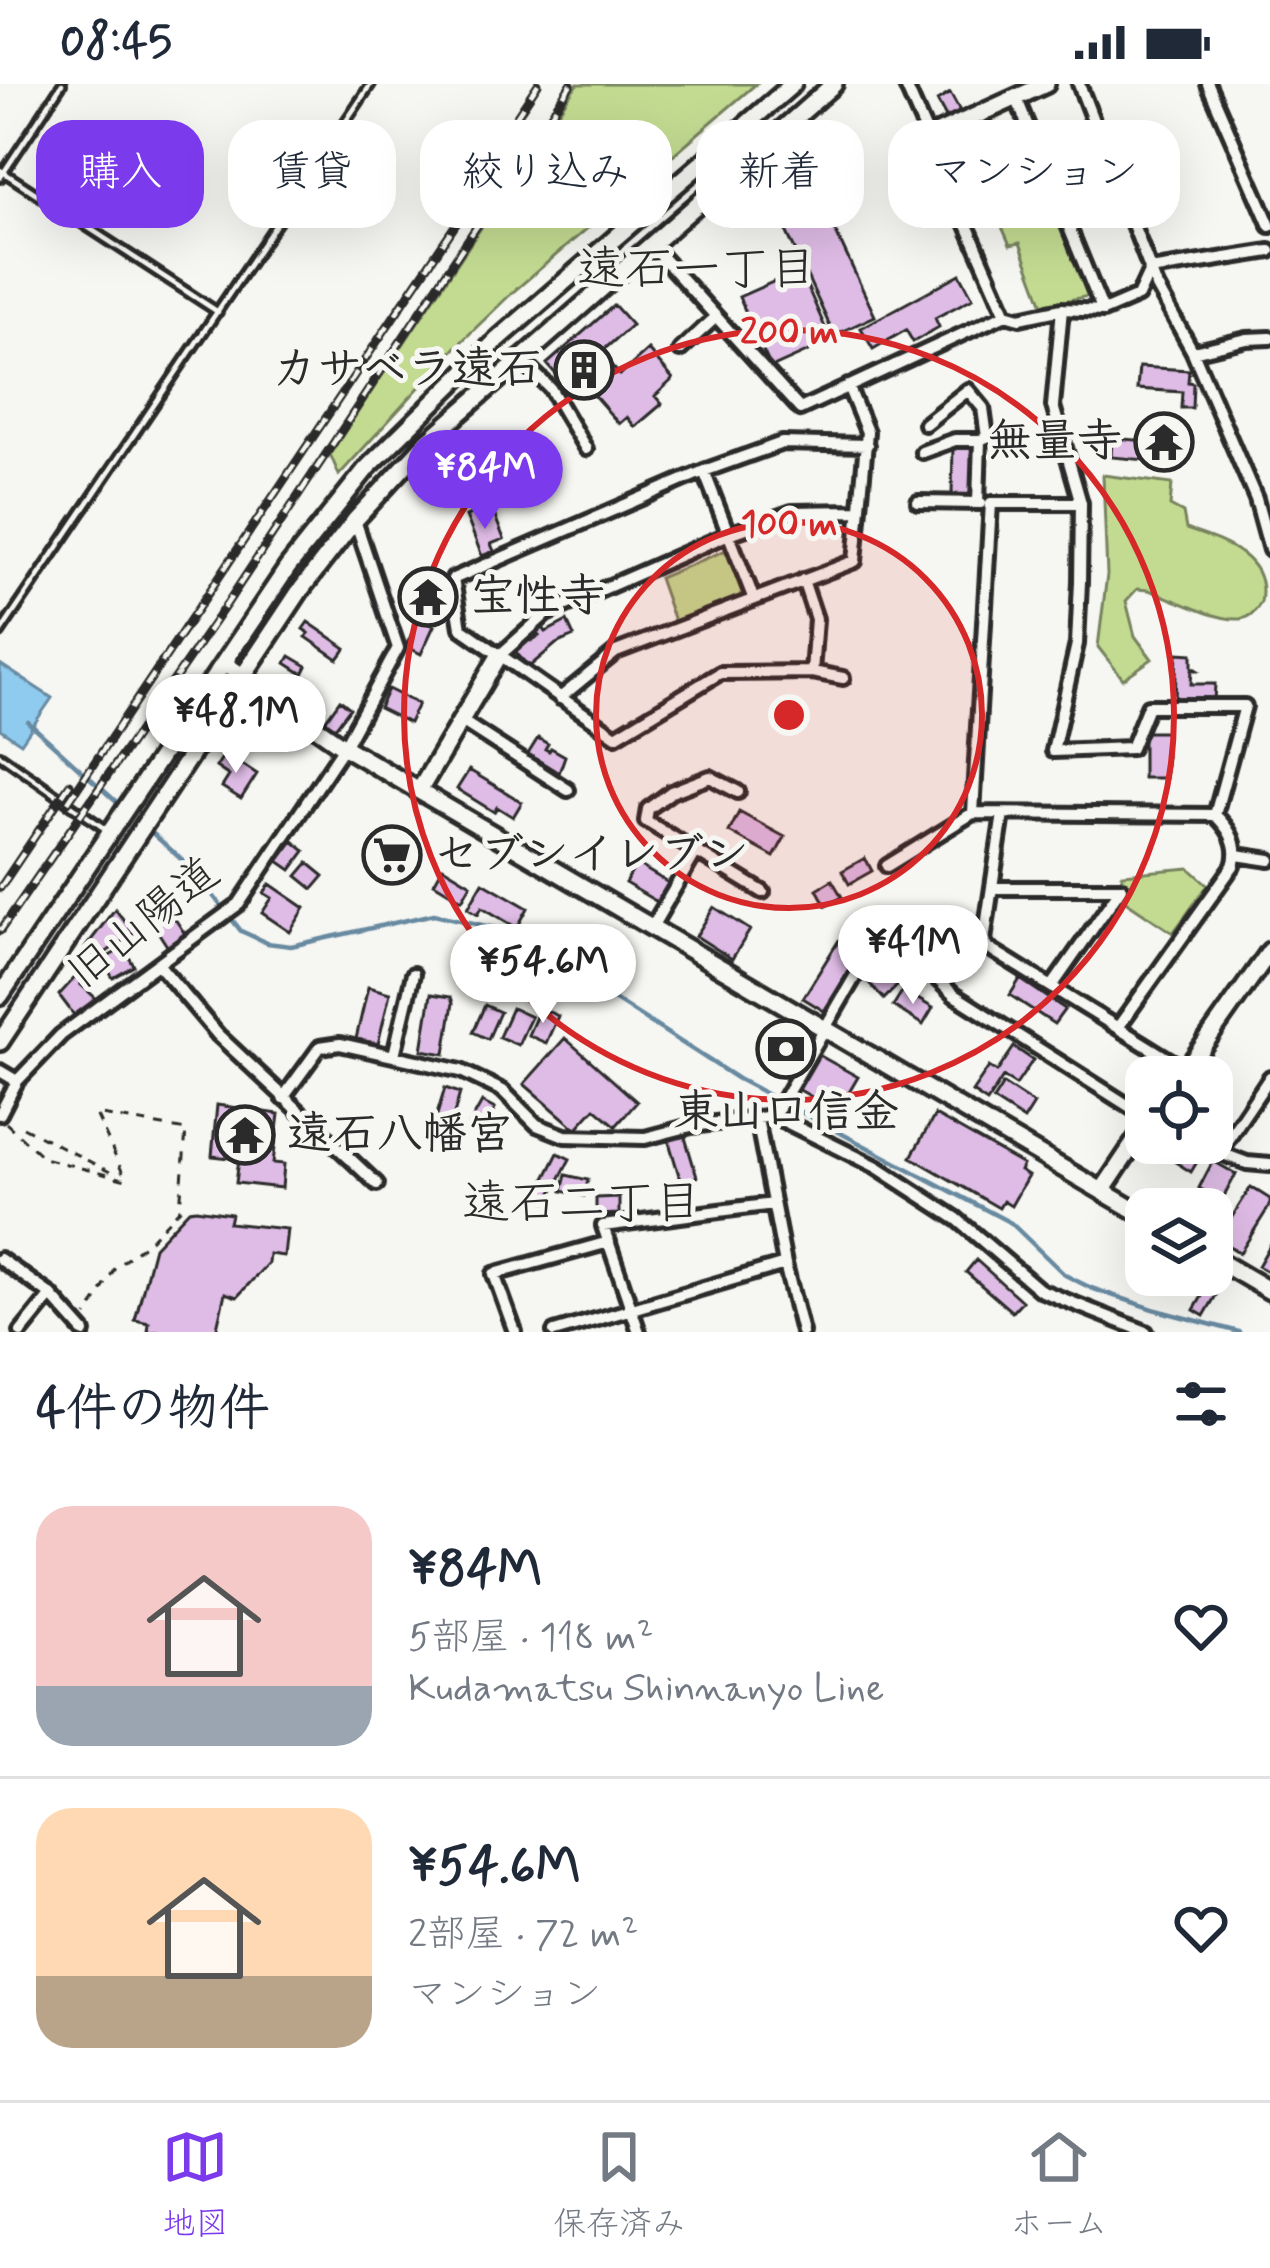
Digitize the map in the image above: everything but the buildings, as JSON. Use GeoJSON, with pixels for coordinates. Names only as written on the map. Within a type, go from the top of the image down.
{"type":"FeatureCollection","features":[{"type":"Feature","properties":{"kind":"main road"},"geometry":{"type":"LineString","coordinates":[[0,996],[288,567],[380,455],[496,341],[793,84]]}},
{"type":"Feature","properties":{"kind":"main road"},"geometry":{"type":"LineString","coordinates":[[0,1042],[299,592],[355,520],[426,442],[834,84]]}},
{"type":"Feature","properties":{"kind":"main road"},"geometry":{"type":"LineString","coordinates":[[967,120],[1046,84]]}},
{"type":"Feature","properties":{"kind":"main road"},"geometry":{"type":"LineString","coordinates":[[419,791],[499,656]]}},
{"type":"Feature","properties":{"kind":"main road"},"geometry":{"type":"LineString","coordinates":[[225,664],[344,747],[1125,1205]]}},
{"type":"Feature","properties":{"kind":"main road"},"geometry":{"type":"LineString","coordinates":[[1196,1056],[1270,951]]}},
{"type":"Feature","properties":{"kind":"main road"},"geometry":{"type":"LineString","coordinates":[[1102,1192],[1125,1155]]}},
{"type":"Feature","properties":{"kind":"main road"},"geometry":{"type":"LineString","coordinates":[[1233,1269],[1270,1291]]}},
{"type":"Feature","properties":{"kind":"street"},"geometry":{"type":"LineString","coordinates":[[905,84],[920,120]]}},
{"type":"Feature","properties":{"kind":"street"},"geometry":{"type":"LineString","coordinates":[[1079,84],[1150,270],[1193,352],[1256,499],[1270,550]]}},
{"type":"Feature","properties":{"kind":"street"},"geometry":{"type":"LineString","coordinates":[[1208,84],[1270,226]]}},
{"type":"Feature","properties":{"kind":"street"},"geometry":{"type":"LineString","coordinates":[[1016,98],[1102,311]]}},
{"type":"Feature","properties":{"kind":"street"},"geometry":{"type":"LineString","coordinates":[[967,228],[1006,314]]}},
{"type":"Feature","properties":{"kind":"street"},"geometry":{"type":"LineString","coordinates":[[652,246],[800,410],[1006,314],[1020,318],[1063,309],[1102,311],[1138,296],[1150,270]]}},
{"type":"Feature","properties":{"kind":"street"},"geometry":{"type":"LineString","coordinates":[[1150,270],[1270,251]]}},
{"type":"Feature","properties":{"kind":"street"},"geometry":{"type":"LineString","coordinates":[[1063,309],[1053,406],[1081,503],[1077,644],[1053,751],[1131,748],[1148,706],[1245,706],[1215,815]]}},
{"type":"Feature","properties":{"kind":"street"},"geometry":{"type":"LineString","coordinates":[[680,350],[716,317]]}},
{"type":"Feature","properties":{"kind":"street"},"geometry":{"type":"LineString","coordinates":[[1193,352],[1270,338]]}},
{"type":"Feature","properties":{"kind":"street"},"geometry":{"type":"LineString","coordinates":[[519,358],[550,388],[586,449]]}},
{"type":"Feature","properties":{"kind":"street"},"geometry":{"type":"LineString","coordinates":[[560,698],[616,652],[855,561],[867,432],[848,386]]}},
{"type":"Feature","properties":{"kind":"street"},"geometry":{"type":"LineString","coordinates":[[922,452],[956,440],[987,437],[983,408],[968,390],[926,424]]}},
{"type":"Feature","properties":{"kind":"street"},"geometry":{"type":"LineString","coordinates":[[973,813],[984,503],[980,440]]}},
{"type":"Feature","properties":{"kind":"street"},"geometry":{"type":"LineString","coordinates":[[843,678],[812,672],[720,674],[616,736],[461,628],[453,579],[782,443],[866,445]]}},
{"type":"Feature","properties":{"kind":"street"},"geometry":{"type":"LineString","coordinates":[[704,472],[753,597]]}},
{"type":"Feature","properties":{"kind":"street"},"geometry":{"type":"LineString","coordinates":[[918,502],[1081,503]]}},
{"type":"Feature","properties":{"kind":"street"},"geometry":{"type":"LineString","coordinates":[[499,656],[546,614],[728,534],[792,512],[857,511]]}},
{"type":"Feature","properties":{"kind":"street","name":"旧山陽道"},"geometry":{"type":"LineString","coordinates":[[0,1116],[17,1081],[61,1035],[239,904],[344,747],[398,648],[355,520]]}},
{"type":"Feature","properties":{"kind":"street"},"geometry":{"type":"LineString","coordinates":[[803,580],[816,620],[812,672]]}},
{"type":"Feature","properties":{"kind":"street"},"geometry":{"type":"LineString","coordinates":[[460,720],[568,790]]}},
{"type":"Feature","properties":{"kind":"street"},"geometry":{"type":"LineString","coordinates":[[738,792],[710,777],[671,792],[648,809],[646,821],[763,892]]}},
{"type":"Feature","properties":{"kind":"street"},"geometry":{"type":"LineString","coordinates":[[887,866],[973,813],[1215,815],[1226,826],[1237,855],[1119,1026]]}},
{"type":"Feature","properties":{"kind":"street"},"geometry":{"type":"LineString","coordinates":[[1003,814],[984,940],[987,947],[1119,1026],[1159,1056]]}},
{"type":"Feature","properties":{"kind":"street"},"geometry":{"type":"LineString","coordinates":[[652,927],[697,852]]}},
{"type":"Feature","properties":{"kind":"street"},"geometry":{"type":"LineString","coordinates":[[1237,855],[1270,860]]}},
{"type":"Feature","properties":{"kind":"street"},"geometry":{"type":"LineString","coordinates":[[994,888],[1121,888],[1053,986]]}},
{"type":"Feature","properties":{"kind":"street"},"geometry":{"type":"LineString","coordinates":[[774,1117],[868,954],[890,941],[917,938],[926,943],[938,980],[954,995],[1125,1107]]}},
{"type":"Feature","properties":{"kind":"street"},"geometry":{"type":"LineString","coordinates":[[159,964],[218,1035],[377,1184]]}},
{"type":"Feature","properties":{"kind":"street"},"geometry":{"type":"LineString","coordinates":[[394,1055],[412,974]]}},
{"type":"Feature","properties":{"kind":"street"},"geometry":{"type":"LineString","coordinates":[[283,1098],[320,1047],[340,1044],[460,1071],[503,1091],[537,1126],[566,1136],[645,1138],[691,1126],[774,1117],[877,1167],[957,1219],[1040,1290],[1146,1332]]}},
{"type":"Feature","properties":{"kind":"street"},"geometry":{"type":"LineString","coordinates":[[0,1071],[17,1081]]}},
{"type":"Feature","properties":{"kind":"street"},"geometry":{"type":"LineString","coordinates":[[1233,1132],[1270,1077]]}},
{"type":"Feature","properties":{"kind":"street"},"geometry":{"type":"LineString","coordinates":[[758,1120],[802,1332]]}},
{"type":"Feature","properties":{"kind":"street"},"geometry":{"type":"LineString","coordinates":[[1233,1157],[1270,1165]]}},
{"type":"Feature","properties":{"kind":"street"},"geometry":{"type":"LineString","coordinates":[[640,1332],[603,1226],[773,1204]]}},
{"type":"Feature","properties":{"kind":"street"},"geometry":{"type":"LineString","coordinates":[[514,1332],[494,1274],[608,1242]]}},
{"type":"Feature","properties":{"kind":"street"},"geometry":{"type":"LineString","coordinates":[[0,1259],[51,1295],[81,1328]]}},
{"type":"Feature","properties":{"kind":"street"},"geometry":{"type":"LineString","coordinates":[[554,1332],[785,1264]]}},
{"type":"Feature","properties":{"kind":"street"},"geometry":{"type":"LineString","coordinates":[[21,1332],[51,1295]]}},
{"type":"Feature","properties":{"kind":"lane"},"geometry":{"type":"LineString","coordinates":[[62,84],[1,173],[218,312]]}},
{"type":"Feature","properties":{"kind":"lane"},"geometry":{"type":"LineString","coordinates":[[0,633],[371,84]]}},
{"type":"Feature","properties":{"kind":"lane"},"geometry":{"type":"LineString","coordinates":[[0,754],[113,824]]}},
{"type":"Feature","properties":{"kind":"path"},"geometry":{"type":"LineString","coordinates":[[0,1116],[44,1158],[125,1180],[96,1114],[186,1130],[180,1208],[115,1268],[81,1328]]}},
{"type":"Feature","properties":{"kind":"path"},"geometry":{"type":"LineString","coordinates":[[23,1127],[110,1172]]}},
{"type":"Feature","properties":{"kind":"green space"},"geometry":{"type":"Polygon","coordinates":[[[577,84],[756,84],[714,120],[696,120],[696,135],[672,156],[672,120],[553,120],[577,84]]]}},
{"type":"Feature","properties":{"kind":"green space"},"geometry":{"type":"Polygon","coordinates":[[[481,228],[588,228],[456,347],[339,475],[330,454],[481,228]]]}},
{"type":"Feature","properties":{"kind":"green space"},"geometry":{"type":"Polygon","coordinates":[[[1003,228],[1062,228],[1089,296],[1043,305],[1020,243],[1010,245],[1003,228]]]}},
{"type":"Feature","properties":{"kind":"green space"},"geometry":{"type":"Polygon","coordinates":[[[1103,475],[1172,484],[1170,506],[1183,513],[1186,529],[1238,552],[1257,572],[1262,586],[1259,605],[1240,619],[1137,589],[1126,601],[1135,636],[1152,659],[1123,679],[1098,647],[1107,575],[1103,475]]]}},
{"type":"Feature","properties":{"kind":"green space"},"geometry":{"type":"Polygon","coordinates":[[[726,550],[743,595],[674,621],[659,578],[726,550]]]}},
{"type":"Feature","properties":{"kind":"green space"},"geometry":{"type":"Polygon","coordinates":[[[1189,868],[1208,885],[1173,933],[1121,898],[1128,884],[1122,881],[1122,874],[1189,868]]]}},
{"type":"Feature","properties":{"kind":"water"},"geometry":{"type":"Polygon","coordinates":[[[0,664],[52,698],[21,743],[0,729],[0,664]]]}},
{"type":"Feature","properties":{"kind":"waterway"},"geometry":{"type":"LineString","coordinates":[[28,722],[122,807]]}},
{"type":"Feature","properties":{"kind":"waterway"},"geometry":{"type":"LineString","coordinates":[[149,830],[193,870],[241,931],[267,943],[291,946],[434,914],[499,929],[738,1079],[1011,1223],[1065,1275],[1153,1309],[1239,1332]]}},
{"type":"Feature","properties":{"kind":"railway"},"geometry":{"type":"LineString","coordinates":[[514,120],[538,84]]}},
{"type":"Feature","properties":{"kind":"railway"},"geometry":{"type":"LineString","coordinates":[[0,931],[226,605],[571,84]]}},
{"type":"Feature","properties":{"kind":"railway"},"geometry":{"type":"LineString","coordinates":[[68,802],[453,228]]}},
{"type":"Feature","properties":{"kind":"railway"},"geometry":{"type":"LineString","coordinates":[[0,888],[70,784]]}},
{"type":"Feature","properties":{"kind":"place","name":"カサベラ遠石"},"geometry":{"type":"Point","coordinates":[584,370]}},
{"type":"Feature","properties":{"kind":"place","name":"無量寺"},"geometry":{"type":"Point","coordinates":[1164,442]}},
{"type":"Feature","properties":{"kind":"place","name":"宝性寺"},"geometry":{"type":"Point","coordinates":[428,597]}},
{"type":"Feature","properties":{"kind":"place","name":"セブンイレブン"},"geometry":{"type":"Point","coordinates":[392,855]}},
{"type":"Feature","properties":{"kind":"place","name":"東山口信金"},"geometry":{"type":"Point","coordinates":[786,1049]}},
{"type":"Feature","properties":{"kind":"place","name":"遠石八幡宮"},"geometry":{"type":"Point","coordinates":[245,1135]}},
{"type":"Feature","properties":{"kind":"district","name":"遠石一丁目"},"geometry":{"type":"Point","coordinates":[697,270]}},
{"type":"Feature","properties":{"kind":"district","name":"遠石二丁目"},"geometry":{"type":"Point","coordinates":[582,1204]}}]}
